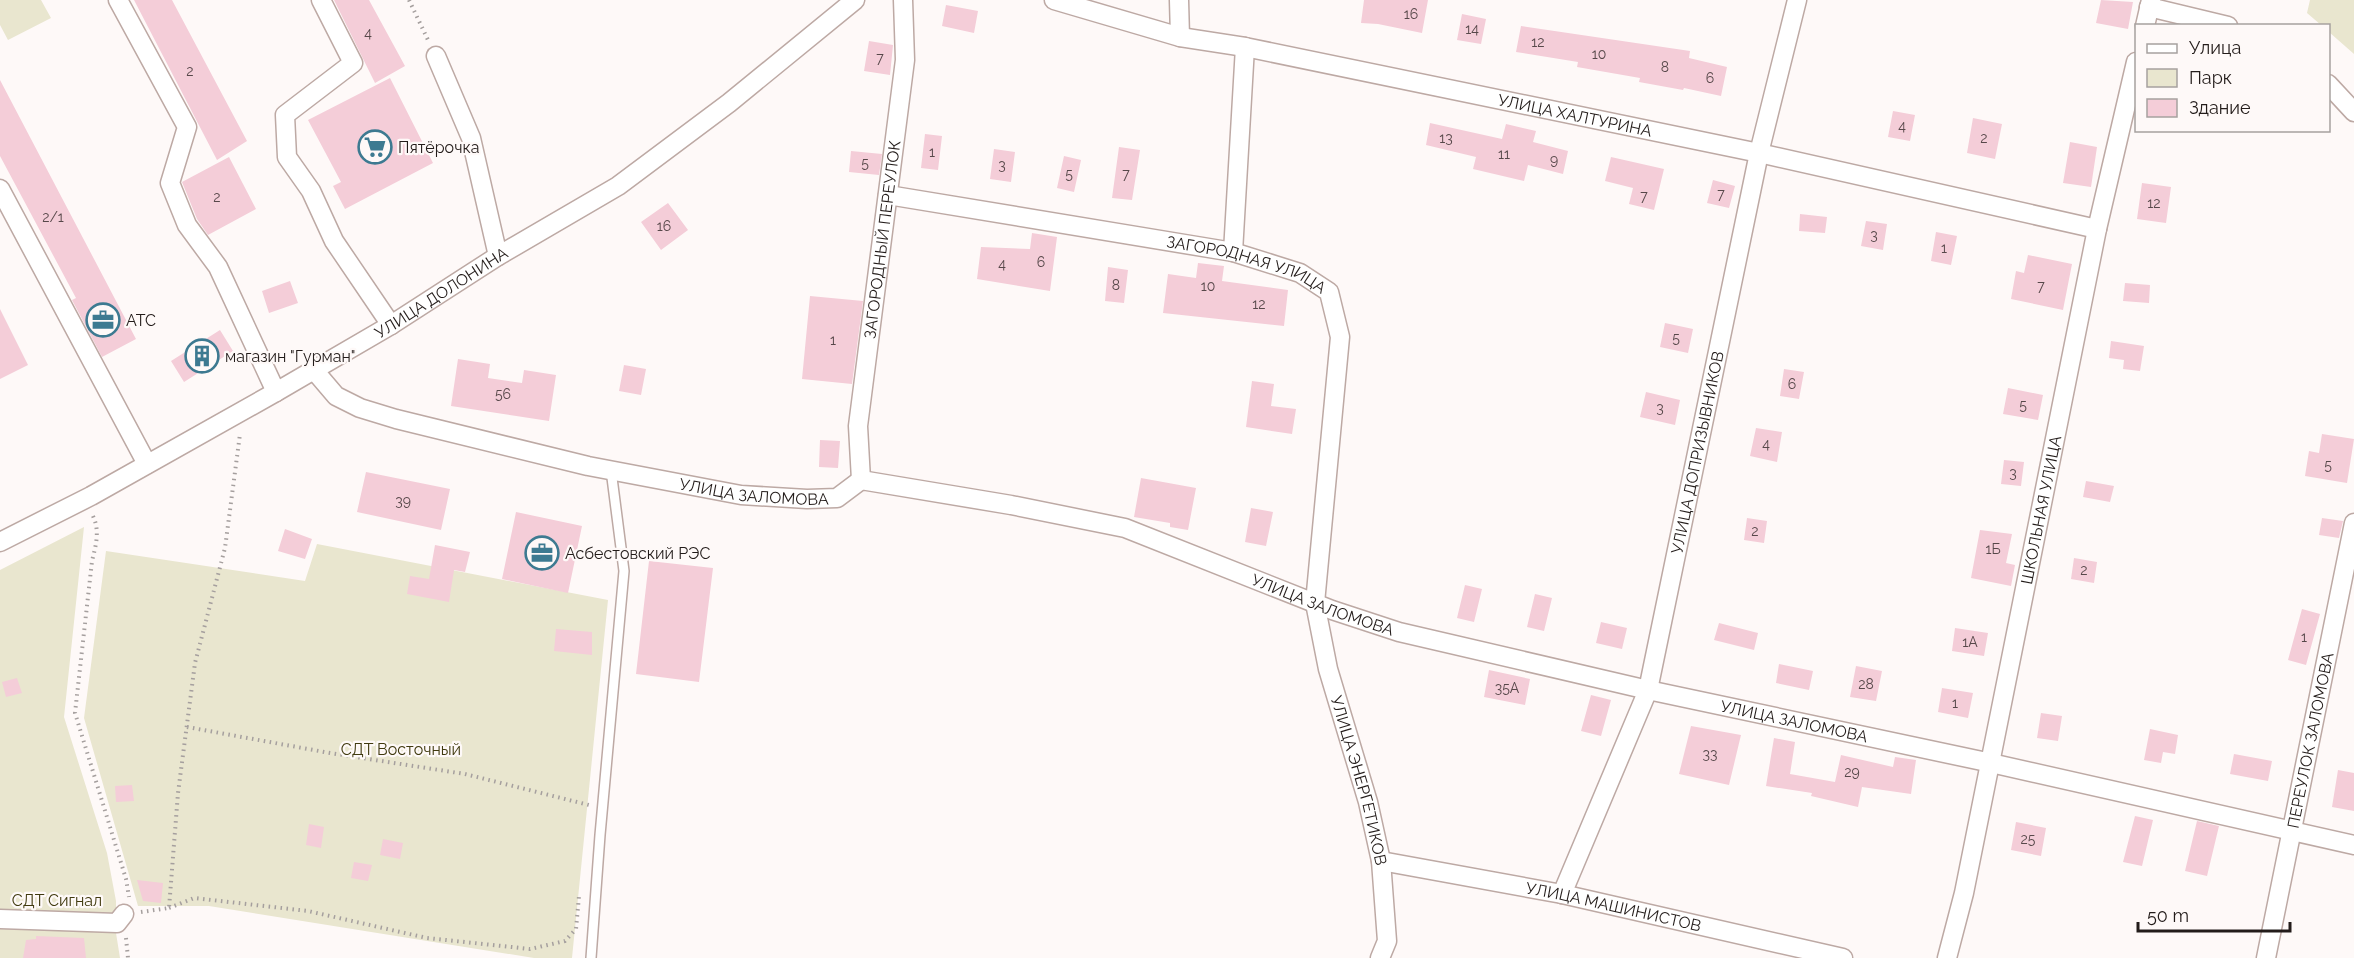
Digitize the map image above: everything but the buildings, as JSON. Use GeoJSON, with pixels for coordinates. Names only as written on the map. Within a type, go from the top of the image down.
{"type":"FeatureCollection","features":[{"type":"Feature","properties":{"kind":"street"},"geometry":{"type":"LineString","coordinates":[[118,0],[187,127],[170,183],[187,225],[218,267],[276,392]]}},
{"type":"Feature","properties":{"kind":"street"},"geometry":{"type":"LineString","coordinates":[[321,0],[353,63],[285,116],[287,158],[311,191],[340,250],[391,325]]}},
{"type":"Feature","properties":{"kind":"street","name":"УЛИЦА ДОЛОНИНА"},"geometry":{"type":"LineString","coordinates":[[0,542],[91,496],[276,392],[391,325],[498,256],[618,186],[729,103],[855,0]]}},
{"type":"Feature","properties":{"kind":"street","name":"ЗАГОРОДНЫЙ ПЕРЕУЛОК"},"geometry":{"type":"LineString","coordinates":[[861,480],[858,426],[905,60],[903,0]]}},
{"type":"Feature","properties":{"kind":"street","name":"УЛИЦА ХАЛТУРИНА"},"geometry":{"type":"LineString","coordinates":[[1054,0],[1180,37],[1245,47],[1759,153],[2097,229]]}},
{"type":"Feature","properties":{"kind":"street"},"geometry":{"type":"LineString","coordinates":[[1179,0],[1180,37]]}},
{"type":"Feature","properties":{"kind":"street","name":"УЛИЦА ДОПРИЗЫВНИКОВ"},"geometry":{"type":"LineString","coordinates":[[1562,894],[1648,690],[1759,153],[1797,0]]}},
{"type":"Feature","properties":{"kind":"street"},"geometry":{"type":"LineString","coordinates":[[2145,24],[2150,3],[2221,24]]}},
{"type":"Feature","properties":{"kind":"street"},"geometry":{"type":"LineString","coordinates":[[1233,252],[1245,47]]}},
{"type":"Feature","properties":{"kind":"street"},"geometry":{"type":"LineString","coordinates":[[436,56],[471,138],[498,256]]}},
{"type":"Feature","properties":{"kind":"street","name":"ШКОЛЬНАЯ УЛИЦА"},"geometry":{"type":"LineString","coordinates":[[1947,958],[1964,893],[2097,229],[2135,66]]}},
{"type":"Feature","properties":{"kind":"street"},"geometry":{"type":"LineString","coordinates":[[2330,86],[2354,112]]}},
{"type":"Feature","properties":{"kind":"street"},"geometry":{"type":"LineString","coordinates":[[0,189],[147,464]]}},
{"type":"Feature","properties":{"kind":"street","name":"ЗАГОРОДНАЯ УЛИЦА"},"geometry":{"type":"LineString","coordinates":[[888,195],[1233,252],[1300,273],[1329,292],[1340,337],[1315,603]]}},
{"type":"Feature","properties":{"kind":"street","name":"УЛИЦА ЗАЛОМОВА"},"geometry":{"type":"LineString","coordinates":[[313,369],[336,396],[360,408],[396,419],[611,470],[741,495],[807,499],[837,498],[861,480],[1011,505],[1125,528],[1315,603],[1399,633],[1648,690],[1989,762],[2354,845]]}},
{"type":"Feature","properties":{"kind":"street","name":"ПЕРЕУЛОК ЗАЛОМОВА"},"geometry":{"type":"LineString","coordinates":[[2266,958],[2354,523]]}},
{"type":"Feature","properties":{"kind":"street","name":"УЛИЦА ЭНЕРГЕТИКОВ"},"geometry":{"type":"LineString","coordinates":[[1315,603],[1328,669],[1368,802],[1381,861],[1387,941],[1380,958]]}},
{"type":"Feature","properties":{"kind":"street","name":"УЛИЦА МАШИНИСТОВ"},"geometry":{"type":"LineString","coordinates":[[1381,861],[1562,894],[1843,958]]}},
{"type":"Feature","properties":{"kind":"street"},"geometry":{"type":"LineString","coordinates":[[0,919],[117,923],[124,914]]}},
{"type":"Feature","properties":{"kind":"lane"},"geometry":{"type":"LineString","coordinates":[[591,958],[624,571],[611,470]]}},
{"type":"Feature","properties":{"kind":"path"},"geometry":{"type":"LineString","coordinates":[[409,0],[436,56]]}},
{"type":"Feature","properties":{"kind":"path"},"geometry":{"type":"LineString","coordinates":[[169,908],[178,792],[195,663],[225,548],[243,409]]}},
{"type":"Feature","properties":{"kind":"path"},"geometry":{"type":"LineString","coordinates":[[91,496],[85,500],[96,523],[97,540],[92,561],[75,713],[126,879],[130,902],[124,914],[128,958]]}},
{"type":"Feature","properties":{"kind":"path"},"geometry":{"type":"LineString","coordinates":[[187,727],[465,774],[589,805],[587,816]]}},
{"type":"Feature","properties":{"kind":"path"},"geometry":{"type":"LineString","coordinates":[[124,914],[169,908],[194,898],[308,911],[427,938],[530,949],[565,940],[576,929],[579,895]]}},
{"type":"Feature","properties":{"kind":"green space"},"geometry":{"type":"Polygon","coordinates":[[[0,0],[41,0],[51,18],[8,40],[0,25],[0,0]]]}},
{"type":"Feature","properties":{"kind":"green space"},"geometry":{"type":"Polygon","coordinates":[[[2310,0],[2354,0],[2354,54],[2330,33],[2330,24],[2320,24],[2307,13],[2310,0]]]}},
{"type":"Feature","properties":{"kind":"green space","name":"СДТ Сигнал"},"geometry":{"type":"Polygon","coordinates":[[[84,527],[64,717],[107,853],[116,901],[116,933],[120,958],[0,958],[0,570],[84,527]]]}},
{"type":"Feature","properties":{"kind":"green space","name":"СДТ Восточный"},"geometry":{"type":"Polygon","coordinates":[[[317,544],[608,600],[572,958],[534,958],[209,906],[138,906],[84,718],[106,551],[305,581],[317,544]]]}},
{"type":"Feature","properties":{"kind":"place","name":"Пятёрочка"},"geometry":{"type":"Point","coordinates":[375,147]}},
{"type":"Feature","properties":{"kind":"place","name":"АТС"},"geometry":{"type":"Point","coordinates":[103,320]}},
{"type":"Feature","properties":{"kind":"place","name":"магазин \"Гурман\""},"geometry":{"type":"Point","coordinates":[202,356]}},
{"type":"Feature","properties":{"kind":"place","name":"Асбестовский РЭС"},"geometry":{"type":"Point","coordinates":[542,553]}}]}
